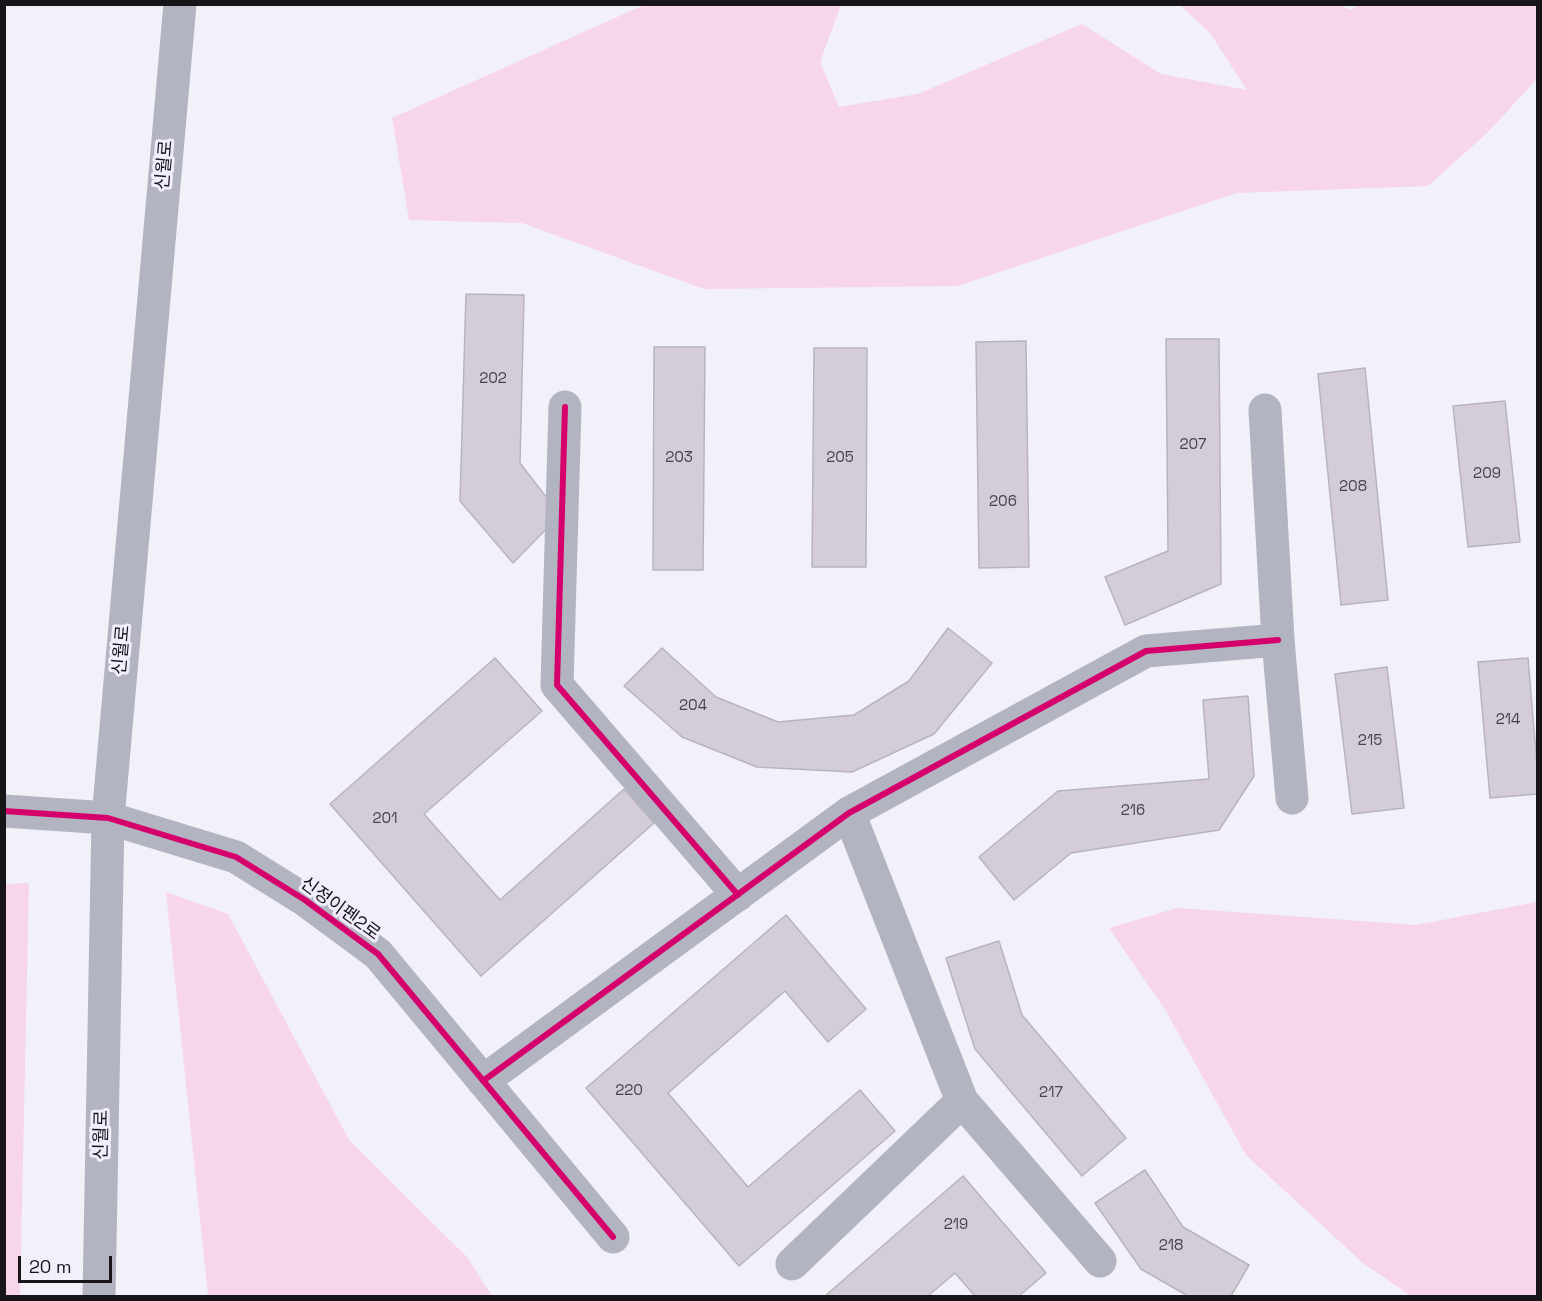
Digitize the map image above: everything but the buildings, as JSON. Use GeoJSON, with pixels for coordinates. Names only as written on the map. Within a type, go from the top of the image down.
{"type":"FeatureCollection","features":[{"type":"Feature","properties":{"kind":"main road","name":"신월로"},"geometry":{"type":"LineString","coordinates":[[99,1296],[108,818],[180,4]]}},
{"type":"Feature","properties":{"kind":"street"},"geometry":{"type":"LineString","coordinates":[[565,407],[557,685],[738,895]]}},
{"type":"Feature","properties":{"kind":"street"},"geometry":{"type":"LineString","coordinates":[[1265,410],[1278,640],[1292,798]]}},
{"type":"Feature","properties":{"kind":"street"},"geometry":{"type":"LineString","coordinates":[[483,1081],[849,813],[1146,651],[1278,640]]}},
{"type":"Feature","properties":{"kind":"street","name":"신정이펜2로"},"geometry":{"type":"LineString","coordinates":[[4,811],[108,818],[236,857],[305,900],[378,954],[613,1237]]}},
{"type":"Feature","properties":{"kind":"street"},"geometry":{"type":"LineString","coordinates":[[849,813],[962,1101],[1100,1261]]}},
{"type":"Feature","properties":{"kind":"street"},"geometry":{"type":"LineString","coordinates":[[792,1264],[962,1101]]}},
{"type":"Feature","properties":{"kind":"shaded area"},"geometry":{"type":"Polygon","coordinates":[[[1360,4],[1537,5],[1537,79],[1488,132],[1428,186],[1237,193],[957,286],[704,289],[522,223],[409,220],[392,118],[644,5],[841,5],[820,62],[839,107],[918,94],[1082,24],[1161,74],[1247,90],[1210,33],[1180,5],[1341,5],[1350,10],[1360,4]]]}},
{"type":"Feature","properties":{"kind":"shaded area"},"geometry":{"type":"Polygon","coordinates":[[[29,883],[20,1296],[5,1296],[5,884],[29,883]]]}},
{"type":"Feature","properties":{"kind":"shaded area"},"geometry":{"type":"Polygon","coordinates":[[[166,892],[228,914],[349,1140],[467,1257],[492,1296],[208,1296],[166,892]]]}},
{"type":"Feature","properties":{"kind":"shaded area"},"geometry":{"type":"Polygon","coordinates":[[[1537,902],[1537,1296],[1411,1296],[1363,1263],[1246,1155],[1166,1011],[1109,928],[1177,908],[1416,925],[1537,902]]]}},
{"type":"Feature","properties":{"kind":"cycle path"},"geometry":{"type":"LineString","coordinates":[[565,407],[557,685],[738,895]]}},
{"type":"Feature","properties":{"kind":"cycle path"},"geometry":{"type":"LineString","coordinates":[[483,1081],[849,813],[1146,651],[1278,640]]}},
{"type":"Feature","properties":{"kind":"cycle path"},"geometry":{"type":"LineString","coordinates":[[4,811],[108,818],[236,857],[305,900],[378,954],[613,1237]]}}]}
